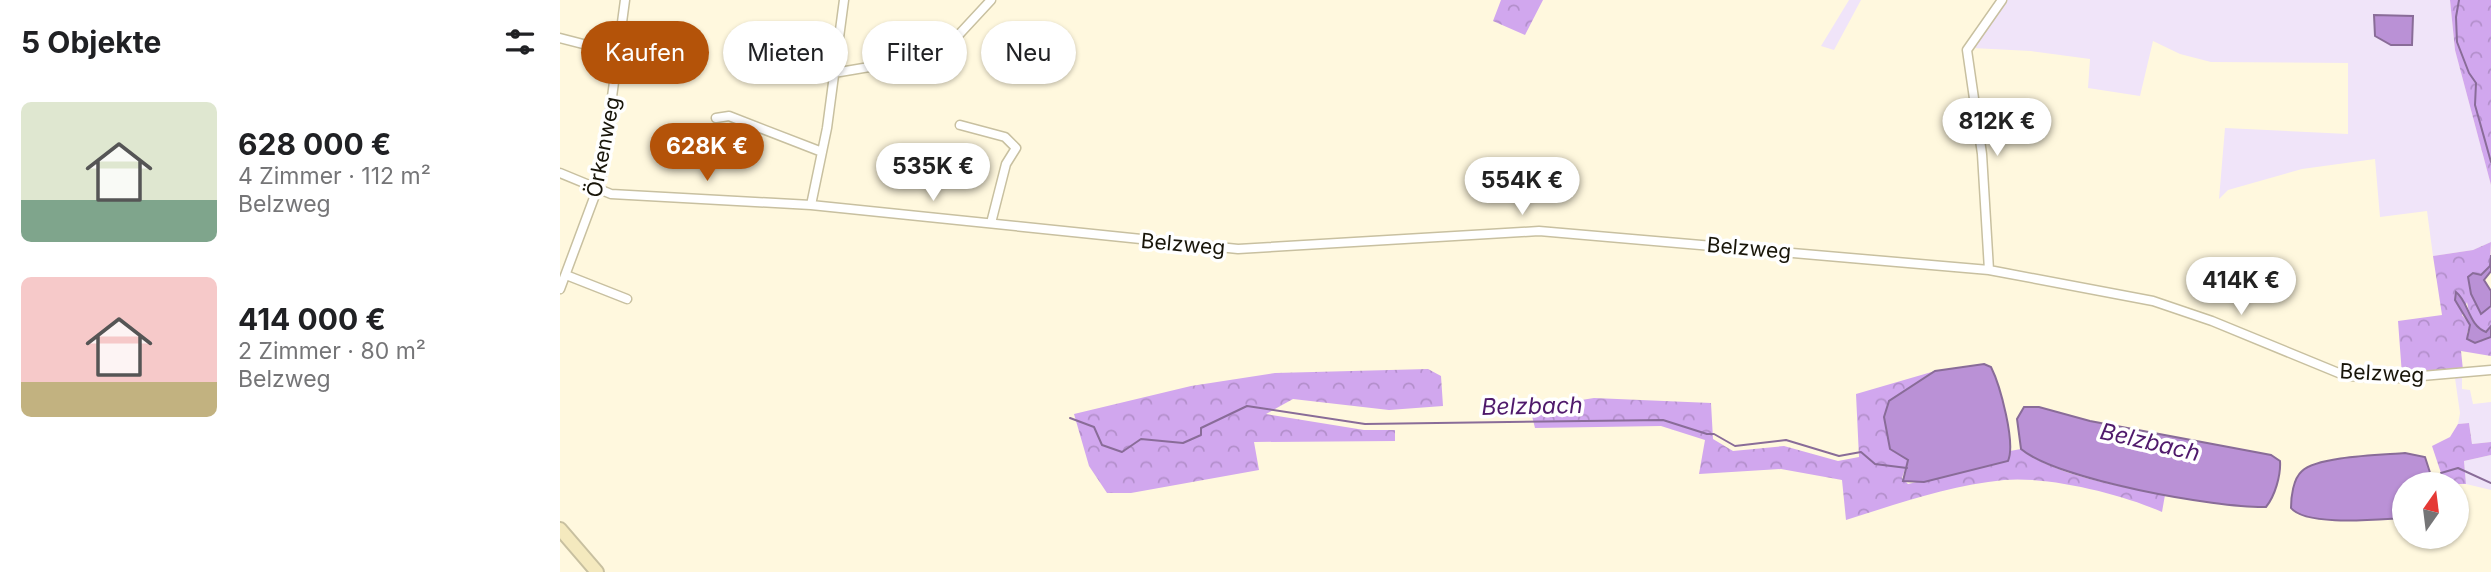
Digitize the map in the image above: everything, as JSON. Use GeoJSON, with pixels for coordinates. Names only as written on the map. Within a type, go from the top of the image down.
{"type":"FeatureCollection","features":[{"type":"Feature","properties":{"kind":"main road"},"geometry":{"type":"LineString","coordinates":[[560,529],[597,572]]}},
{"type":"Feature","properties":{"kind":"street","name":"Örkenweg"},"geometry":{"type":"LineString","coordinates":[[622,21],[625,0]]}},
{"type":"Feature","properties":{"kind":"street"},"geometry":{"type":"LineString","coordinates":[[841,21],[844,0]]}},
{"type":"Feature","properties":{"kind":"street"},"geometry":{"type":"LineString","coordinates":[[848,71],[940,55],[991,0]]}},
{"type":"Feature","properties":{"kind":"street"},"geometry":{"type":"LineString","coordinates":[[1989,270],[1982,154],[1967,50],[2002,0]]}},
{"type":"Feature","properties":{"kind":"street"},"geometry":{"type":"LineString","coordinates":[[560,38],[581,43]]}},
{"type":"Feature","properties":{"kind":"street","name":"Örkenweg"},"geometry":{"type":"LineString","coordinates":[[560,289],[598,191],[614,84]]}},
{"type":"Feature","properties":{"kind":"street"},"geometry":{"type":"LineString","coordinates":[[811,205],[832,84]]}},
{"type":"Feature","properties":{"kind":"street"},"geometry":{"type":"LineString","coordinates":[[716,118],[729,116],[822,152]]}},
{"type":"Feature","properties":{"kind":"street"},"geometry":{"type":"LineString","coordinates":[[960,125],[1005,137],[1016,148],[1006,163],[990,223]]}},
{"type":"Feature","properties":{"kind":"street","name":"Belzweg"},"geometry":{"type":"LineString","coordinates":[[560,173],[598,191],[811,205],[1238,248],[1560,232],[1989,270],[2153,301],[2212,321],[2346,376],[2399,379],[2491,370]]}},
{"type":"Feature","properties":{"kind":"street"},"geometry":{"type":"LineString","coordinates":[[566,275],[627,299]]}},
{"type":"Feature","properties":{"kind":"shaded area"},"geometry":{"type":"Polygon","coordinates":[[[1849,0],[1861,0],[1834,50],[1821,46],[1849,0]]]}},
{"type":"Feature","properties":{"kind":"shaded area"},"geometry":{"type":"Polygon","coordinates":[[[2006,0],[2450,0],[2455,50],[2491,185],[2491,242],[2473,250],[2433,256],[2427,211],[2380,217],[2375,159],[2302,169],[2228,190],[2219,199],[2225,128],[2348,134],[2348,63],[2211,62],[2180,54],[2153,41],[2140,96],[2088,88],[2090,59],[2031,51],[1972,48],[2006,0]]]}},
{"type":"Feature","properties":{"kind":"shaded area"},"geometry":{"type":"Polygon","coordinates":[[[2455,378],[2462,378],[2462,389],[2470,390],[2473,404],[2491,402],[2491,442],[2472,444],[2469,423],[2458,424],[2460,413],[2455,378]]]}},
{"type":"Feature","properties":{"kind":"shaded area"},"geometry":{"type":"Polygon","coordinates":[[[2491,455],[2491,490],[2469,485],[2469,472],[2465,472],[2464,461],[2491,455]]]}},
{"type":"Feature","properties":{"kind":"green space"},"geometry":{"type":"Polygon","coordinates":[[[1501,0],[1543,0],[1525,35],[1493,21],[1501,0]]]}},
{"type":"Feature","properties":{"kind":"green space"},"geometry":{"type":"Polygon","coordinates":[[[2450,0],[2491,0],[2491,185],[2455,50],[2450,0]]]}},
{"type":"Feature","properties":{"kind":"green space"},"geometry":{"type":"Polygon","coordinates":[[[2491,242],[2490,266],[2482,275],[2490,309],[2491,306],[2491,326],[2486,332],[2475,324],[2467,302],[2462,315],[2470,325],[2467,333],[2475,343],[2491,337],[2491,356],[2461,351],[2463,370],[2402,375],[2398,321],[2442,315],[2433,256],[2473,250],[2491,242]]]}},
{"type":"Feature","properties":{"kind":"green space"},"geometry":{"type":"Polygon","coordinates":[[[1428,369],[1441,376],[1443,406],[1389,410],[1293,399],[1266,414],[1364,430],[1395,430],[1395,441],[1254,442],[1259,470],[1131,493],[1107,493],[1089,466],[1074,414],[1191,386],[1275,373],[1428,369]]]}},
{"type":"Feature","properties":{"kind":"green space"},"geometry":{"type":"Polygon","coordinates":[[[1935,371],[1889,401],[1897,453],[1908,460],[1902,478],[1908,484],[2008,461],[2010,451],[2021,449],[2034,458],[2069,473],[2165,495],[2162,512],[2127,499],[2084,488],[2022,479],[1984,482],[1944,491],[1846,520],[1842,480],[1781,469],[1699,474],[1705,440],[1661,426],[1535,428],[1532,416],[1537,407],[1594,398],[1711,403],[1713,439],[1733,451],[1784,446],[1838,461],[1859,457],[1856,394],[1935,371]]]}},
{"type":"Feature","properties":{"kind":"green space"},"geometry":{"type":"Polygon","coordinates":[[[2469,423],[2472,444],[2491,442],[2491,455],[2464,461],[2465,472],[2441,472],[2432,446],[2450,437],[2458,424],[2469,423]]]}},
{"type":"Feature","properties":{"kind":"water"},"geometry":{"type":"Polygon","coordinates":[[[2374,15],[2413,16],[2412,45],[2391,45],[2375,36],[2374,15]]]}},
{"type":"Feature","properties":{"kind":"water"},"geometry":{"type":"Polygon","coordinates":[[[2491,255],[2491,271],[2484,280],[2491,291],[2491,306],[2481,314],[2471,294],[2468,277],[2473,273],[2481,275],[2490,266],[2491,255]]]}},
{"type":"Feature","properties":{"kind":"water"},"geometry":{"type":"Polygon","coordinates":[[[2456,292],[2480,329],[2486,332],[2491,326],[2491,337],[2475,343],[2467,339],[2470,325],[2455,300],[2456,292]]]}},
{"type":"Feature","properties":{"kind":"water"},"geometry":{"type":"Polygon","coordinates":[[[1984,364],[1991,367],[1999,387],[2009,428],[2008,461],[1924,482],[1903,481],[1908,460],[1890,449],[1884,417],[1889,401],[1935,371],[1984,364]]]}},
{"type":"Feature","properties":{"kind":"water"},"geometry":{"type":"Polygon","coordinates":[[[2024,407],[2039,407],[2090,421],[2271,455],[2280,461],[2277,485],[2266,507],[2243,506],[2139,490],[2068,471],[2021,449],[2017,419],[2024,407]]]}},
{"type":"Feature","properties":{"kind":"water"},"geometry":{"type":"Polygon","coordinates":[[[2405,453],[2425,457],[2430,472],[2392,472],[2392,519],[2327,520],[2299,514],[2291,508],[2296,479],[2302,471],[2322,462],[2405,453]]]}},
{"type":"Feature","properties":{"kind":"waterway"},"geometry":{"type":"LineString","coordinates":[[2459,0],[2456,17],[2457,42],[2469,73],[2476,83],[2475,105],[2491,162]]}},
{"type":"Feature","properties":{"kind":"waterway","name":"Belzbach"},"geometry":{"type":"LineString","coordinates":[[1070,418],[1094,427],[1102,445],[1122,452],[1141,439],[1183,443],[1201,435],[1201,428],[1247,406],[1365,424],[1663,420],[1714,434],[1735,446],[1786,440],[1839,456],[1861,452],[1875,464],[1907,468]]}},
{"type":"Feature","properties":{"kind":"waterway","name":"Belzbach"},"geometry":{"type":"LineString","coordinates":[[2444,472],[2458,468],[2467,472]]}},
{"type":"Feature","properties":{"kind":"waterway","name":"Belzbach"},"geometry":{"type":"LineString","coordinates":[[2469,473],[2491,483]]}}]}
